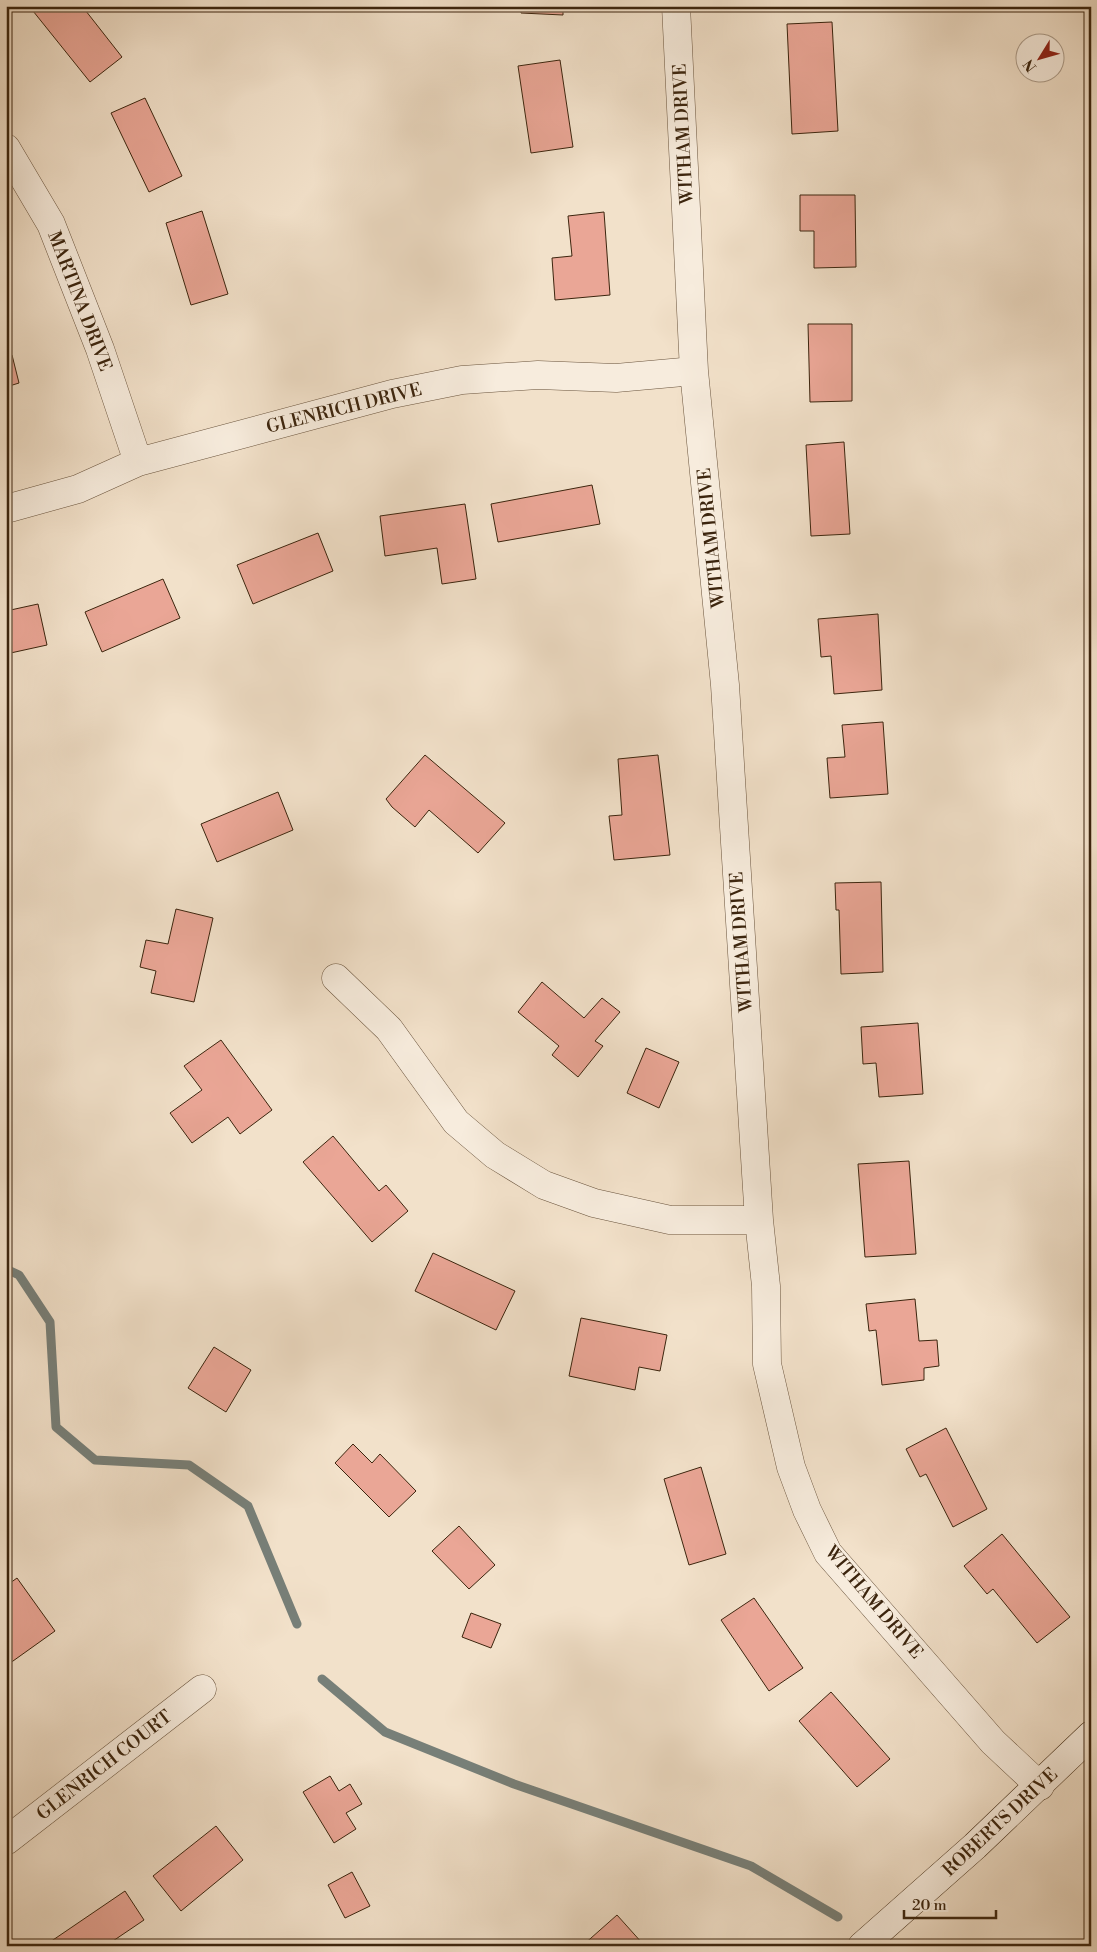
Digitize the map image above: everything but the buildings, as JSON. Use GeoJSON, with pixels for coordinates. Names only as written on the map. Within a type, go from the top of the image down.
{"type":"FeatureCollection","features":[{"type":"Feature","properties":{"kind":"street","name":"WITHAM DRIVE"},"geometry":{"type":"LineString","coordinates":[[676,6],[694,371],[725,685],[759,1220],[766,1286],[767,1364],[790,1467],[807,1510],[828,1553],[993,1742],[1040,1786]]}},
{"type":"Feature","properties":{"kind":"street","name":"MARTINA DRIVE"},"geometry":{"type":"LineString","coordinates":[[6,148],[51,224],[100,348],[138,462]]}},
{"type":"Feature","properties":{"kind":"street","name":"GLENRICH DRIVE"},"geometry":{"type":"LineString","coordinates":[[6,509],[78,489],[138,462],[392,394],[462,380],[538,375],[616,378],[694,371]]}},
{"type":"Feature","properties":{"kind":"street"},"geometry":{"type":"LineString","coordinates":[[336,978],[389,1029],[456,1122],[495,1155],[544,1185],[594,1203],[670,1220],[759,1220]]}},
{"type":"Feature","properties":{"kind":"street","name":"GLENRICH COURT"},"geometry":{"type":"LineString","coordinates":[[6,1841],[83,1779],[202,1689]]}},
{"type":"Feature","properties":{"kind":"street","name":"ROBERTS DRIVE"},"geometry":{"type":"LineString","coordinates":[[862,1946],[975,1846],[1040,1786],[1091,1735]]}},
{"type":"Feature","properties":{"kind":"waterway"},"geometry":{"type":"LineString","coordinates":[[6,1269],[19,1275],[50,1322],[56,1427],[95,1460],[189,1465],[248,1506],[297,1624]]}},
{"type":"Feature","properties":{"kind":"waterway"},"geometry":{"type":"LineString","coordinates":[[322,1679],[385,1732],[514,1784],[751,1866],[838,1917]]}}]}
